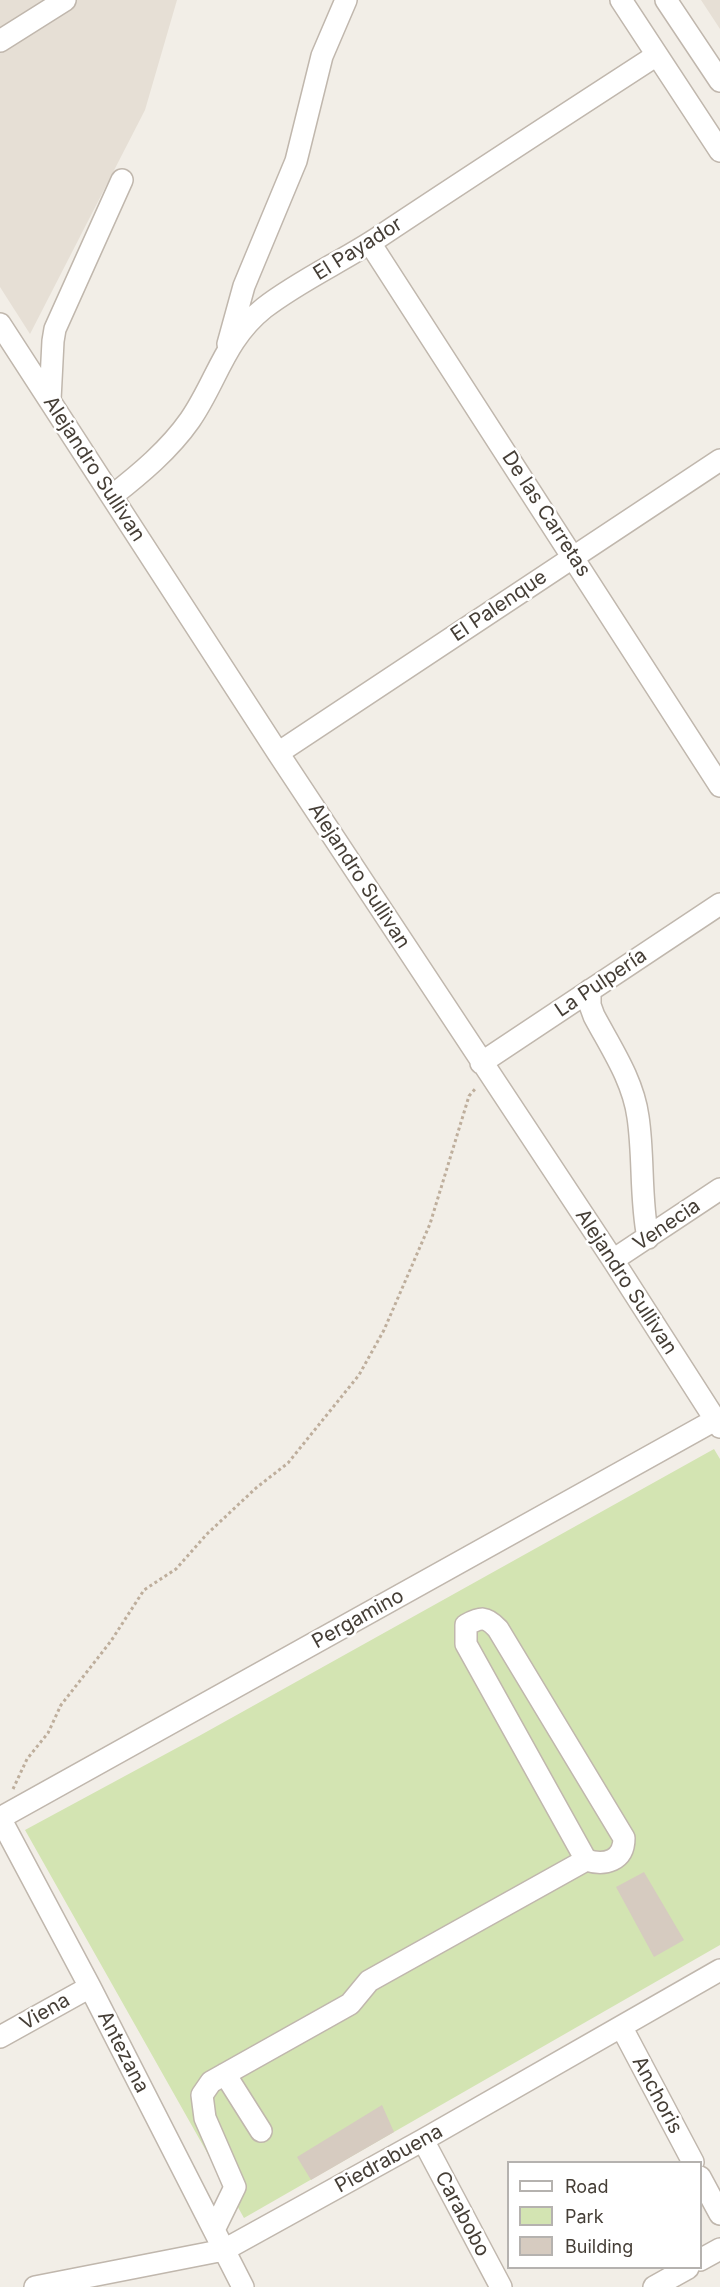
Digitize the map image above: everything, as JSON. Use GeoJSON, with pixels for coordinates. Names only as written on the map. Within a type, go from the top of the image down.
{"type":"FeatureCollection","features":[{"type":"Feature","properties":{"kind":"street"},"geometry":{"type":"LineString","coordinates":[[0,41],[65,0]]}},
{"type":"Feature","properties":{"kind":"street"},"geometry":{"type":"LineString","coordinates":[[226,350],[244,286],[296,161],[322,56],[345,0]]}},
{"type":"Feature","properties":{"kind":"street"},"geometry":{"type":"LineString","coordinates":[[621,0],[720,151]]}},
{"type":"Feature","properties":{"kind":"street"},"geometry":{"type":"LineString","coordinates":[[666,0],[720,81]]}},
{"type":"Feature","properties":{"kind":"street","name":"El Payador"},"geometry":{"type":"LineString","coordinates":[[112,496],[147,469],[189,421],[226,350],[264,309],[370,243],[657,55]]}},
{"type":"Feature","properties":{"kind":"street"},"geometry":{"type":"LineString","coordinates":[[50,400],[54,333],[122,180]]}},
{"type":"Feature","properties":{"kind":"street","name":"De las Carretas"},"geometry":{"type":"LineString","coordinates":[[370,243],[720,786]]}},
{"type":"Feature","properties":{"kind":"street","name":"Alejandro Sullivan"},"geometry":{"type":"LineString","coordinates":[[0,324],[278,753],[718,1423]]}},
{"type":"Feature","properties":{"kind":"street"},"geometry":{"type":"LineString","coordinates":[[15,347],[37,345],[54,333]]}},
{"type":"Feature","properties":{"kind":"street","name":"El Palenque"},"geometry":{"type":"LineString","coordinates":[[278,753],[720,460]]}},
{"type":"Feature","properties":{"kind":"street","name":"La Pulpería"},"geometry":{"type":"LineString","coordinates":[[485,1069],[590,990],[720,904]]}},
{"type":"Feature","properties":{"kind":"street"},"geometry":{"type":"LineString","coordinates":[[590,990],[590,1005],[594,1016],[627,1078],[633,1096],[638,1118],[644,1220],[648,1238]]}},
{"type":"Feature","properties":{"kind":"street","name":"Venecia"},"geometry":{"type":"LineString","coordinates":[[613,1260],[720,1190]]}},
{"type":"Feature","properties":{"kind":"street","name":"Pergamino"},"geometry":{"type":"LineString","coordinates":[[0,1818],[718,1423]]}},
{"type":"Feature","properties":{"kind":"street"},"geometry":{"type":"LineString","coordinates":[[214,2230],[235,2187],[205,2118],[202,2095],[211,2082],[350,2004],[369,1981],[586,1860],[597,1863],[611,1860],[621,1854],[624,1838],[498,1629],[489,1619],[480,1618],[466,1625],[466,1644],[586,1860]]}},
{"type":"Feature","properties":{"kind":"street","name":"Antezana"},"geometry":{"type":"LineString","coordinates":[[0,1818],[90,1987],[243,2287]]}},
{"type":"Feature","properties":{"kind":"street","name":"Piedrabuena"},"geometry":{"type":"LineString","coordinates":[[35,2287],[224,2250],[622,2028],[720,1970]]}},
{"type":"Feature","properties":{"kind":"street","name":"Viena"},"geometry":{"type":"LineString","coordinates":[[0,2037],[90,1987]]}},
{"type":"Feature","properties":{"kind":"street","name":"Anchoris"},"geometry":{"type":"LineString","coordinates":[[622,2028],[692,2161]]}},
{"type":"Feature","properties":{"kind":"street"},"geometry":{"type":"LineString","coordinates":[[225,2074],[261,2131]]}},
{"type":"Feature","properties":{"kind":"street","name":"Carabobo"},"geometry":{"type":"LineString","coordinates":[[423,2140],[501,2287]]}},
{"type":"Feature","properties":{"kind":"street"},"geometry":{"type":"LineString","coordinates":[[702,2181],[720,2214]]}},
{"type":"Feature","properties":{"kind":"street"},"geometry":{"type":"LineString","coordinates":[[702,2259],[720,2249]]}},
{"type":"Feature","properties":{"kind":"street"},"geometry":{"type":"LineString","coordinates":[[654,2287],[686,2269]]}},
{"type":"Feature","properties":{"kind":"path"},"geometry":{"type":"LineString","coordinates":[[0,1818],[27,1759],[48,1733],[61,1705],[111,1641],[144,1590],[176,1569],[207,1534],[256,1488],[288,1462],[359,1376],[384,1330],[430,1224],[468,1096],[485,1069]]}},
{"type":"Feature","properties":{"kind":"shaded area"},"geometry":{"type":"Polygon","coordinates":[[[0,0],[177,0],[145,110],[30,334],[0,287],[0,0]]]}},
{"type":"Feature","properties":{"kind":"shaded area"},"geometry":{"type":"Polygon","coordinates":[[[701,0],[720,0],[720,29],[701,0]]]}},
{"type":"Feature","properties":{"kind":"green space"},"geometry":{"type":"Polygon","coordinates":[[[714,1449],[720,1459],[720,1945],[244,2218],[25,1830],[199,1736],[714,1449]]]}},
{"type":"Feature","properties":{"kind":"building"},"geometry":{"type":"Polygon","coordinates":[[[644,1872],[684,1940],[654,1957],[616,1887],[644,1872]]]}},
{"type":"Feature","properties":{"kind":"building"},"geometry":{"type":"Polygon","coordinates":[[[382,2105],[394,2132],[311,2180],[297,2157],[382,2105]]]}}]}
